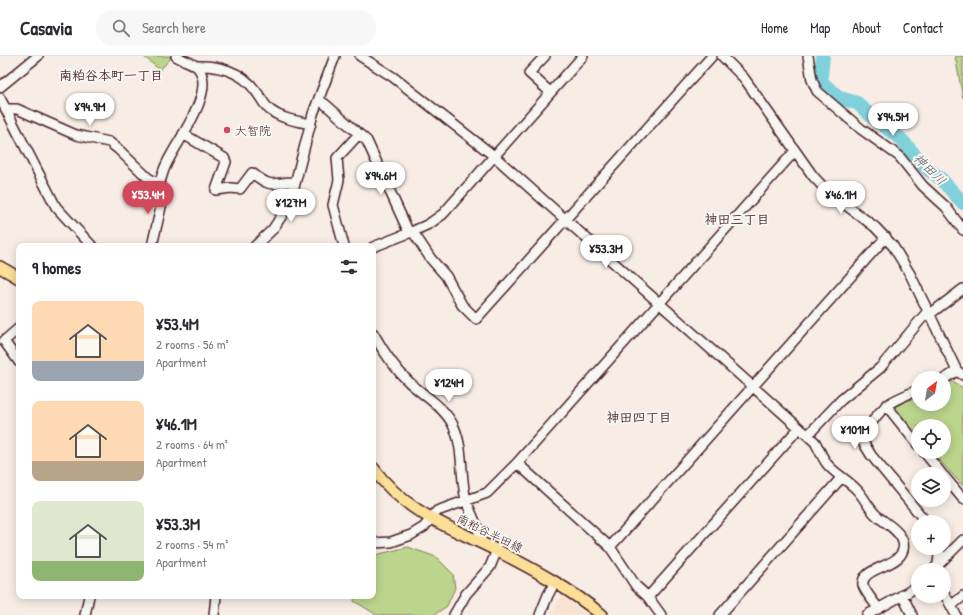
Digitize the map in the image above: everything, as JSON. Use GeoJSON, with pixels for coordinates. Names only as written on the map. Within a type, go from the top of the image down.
{"type":"FeatureCollection","features":[{"type":"Feature","properties":{"kind":"main road"},"geometry":{"type":"LineString","coordinates":[[0,267],[16,276]]}},
{"type":"Feature","properties":{"kind":"main road","name":"南粕谷半田線"},"geometry":{"type":"LineString","coordinates":[[376,472],[391,491],[404,502],[431,520],[498,550],[555,582],[602,615]]}},
{"type":"Feature","properties":{"kind":"street"},"geometry":{"type":"LineString","coordinates":[[0,87],[38,56]]}},
{"type":"Feature","properties":{"kind":"street"},"geometry":{"type":"LineString","coordinates":[[176,56],[197,66],[213,67],[240,75],[247,80],[271,110],[284,118],[311,124]]}},
{"type":"Feature","properties":{"kind":"street"},"geometry":{"type":"LineString","coordinates":[[258,243],[282,218],[290,203],[311,124],[335,56]]}},
{"type":"Feature","properties":{"kind":"street"},"geometry":{"type":"LineString","coordinates":[[360,56],[393,77],[494,156],[815,442],[827,464],[841,478],[856,489],[874,513],[893,528],[902,539],[902,550],[898,556],[886,566],[868,574],[864,580],[863,586],[878,608]]}},
{"type":"Feature","properties":{"kind":"street"},"geometry":{"type":"LineString","coordinates":[[545,56],[529,73],[550,92]]}},
{"type":"Feature","properties":{"kind":"street"},"geometry":{"type":"LineString","coordinates":[[376,246],[411,232],[436,220],[443,214],[583,56]]}},
{"type":"Feature","properties":{"kind":"street"},"geometry":{"type":"LineString","coordinates":[[319,100],[367,142],[411,232],[430,259],[446,276],[462,305],[476,319],[712,56]]}},
{"type":"Feature","properties":{"kind":"street"},"geometry":{"type":"LineString","coordinates":[[722,56],[744,78],[794,152],[824,188],[886,237],[902,260],[960,373]]}},
{"type":"Feature","properties":{"kind":"street"},"geometry":{"type":"LineString","coordinates":[[808,56],[812,80],[817,91],[861,129],[899,156],[923,186],[946,207],[963,230]]}},
{"type":"Feature","properties":{"kind":"street"},"geometry":{"type":"LineString","coordinates":[[159,184],[166,164],[194,116],[201,96],[204,79],[197,66]]}},
{"type":"Feature","properties":{"kind":"street"},"geometry":{"type":"LineString","coordinates":[[0,98],[56,206],[89,243]]}},
{"type":"Feature","properties":{"kind":"street"},"geometry":{"type":"LineString","coordinates":[[6,109],[17,109],[76,135],[109,142],[148,178],[159,184],[164,194],[153,243]]}},
{"type":"Feature","properties":{"kind":"street"},"geometry":{"type":"LineString","coordinates":[[183,134],[224,158],[226,162],[216,190],[240,189],[252,173],[270,184],[275,185],[295,182]]}},
{"type":"Feature","properties":{"kind":"street"},"geometry":{"type":"LineString","coordinates":[[343,243],[333,205],[339,180],[337,158],[359,134]]}},
{"type":"Feature","properties":{"kind":"street"},"geometry":{"type":"LineString","coordinates":[[376,543],[391,542],[402,539],[424,527],[437,511],[487,493],[517,464],[794,152]]}},
{"type":"Feature","properties":{"kind":"street"},"geometry":{"type":"LineString","coordinates":[[610,547],[886,237]]}},
{"type":"Feature","properties":{"kind":"street"},"geometry":{"type":"LineString","coordinates":[[808,435],[841,400],[880,368],[929,312],[963,289]]}},
{"type":"Feature","properties":{"kind":"street"},"geometry":{"type":"LineString","coordinates":[[16,331],[4,341],[16,358]]}},
{"type":"Feature","properties":{"kind":"street"},"geometry":{"type":"LineString","coordinates":[[376,338],[390,362],[409,382],[438,406],[454,427],[459,443],[461,473],[466,500],[473,520],[482,537],[481,542]]}},
{"type":"Feature","properties":{"kind":"street"},"geometry":{"type":"LineString","coordinates":[[911,393],[886,405],[866,431],[863,442],[871,455],[920,515]]}},
{"type":"Feature","properties":{"kind":"street"},"geometry":{"type":"LineString","coordinates":[[886,405],[911,436]]}},
{"type":"Feature","properties":{"kind":"street"},"geometry":{"type":"LineString","coordinates":[[648,597],[799,428]]}},
{"type":"Feature","properties":{"kind":"street"},"geometry":{"type":"LineString","coordinates":[[930,459],[936,467]]}},
{"type":"Feature","properties":{"kind":"street"},"geometry":{"type":"LineString","coordinates":[[517,464],[610,547],[636,586],[648,597],[661,615]]}},
{"type":"Feature","properties":{"kind":"street"},"geometry":{"type":"LineString","coordinates":[[720,615],[841,478]]}},
{"type":"Feature","properties":{"kind":"street"},"geometry":{"type":"LineString","coordinates":[[951,485],[963,499]]}},
{"type":"Feature","properties":{"kind":"street"},"geometry":{"type":"LineString","coordinates":[[939,563],[963,540]]}},
{"type":"Feature","properties":{"kind":"street"},"geometry":{"type":"LineString","coordinates":[[454,615],[466,594],[490,567],[498,550]]}},
{"type":"Feature","properties":{"kind":"street"},"geometry":{"type":"LineString","coordinates":[[540,615],[555,582]]}},
{"type":"Feature","properties":{"kind":"street"},"geometry":{"type":"LineString","coordinates":[[867,615],[911,589]]}},
{"type":"Feature","properties":{"kind":"street"},"geometry":{"type":"LineString","coordinates":[[902,595],[912,615]]}},
{"type":"Feature","properties":{"kind":"street"},"geometry":{"type":"LineString","coordinates":[[951,606],[963,596]]}},
{"type":"Feature","properties":{"kind":"street"},"geometry":{"type":"LineString","coordinates":[[85,615],[88,599]]}},
{"type":"Feature","properties":{"kind":"street"},"geometry":{"type":"LineString","coordinates":[[214,615],[216,599]]}},
{"type":"Feature","properties":{"kind":"street"},"geometry":{"type":"LineString","coordinates":[[949,603],[956,615]]}},
{"type":"Feature","properties":{"kind":"shaded area"},"geometry":{"type":"Polygon","coordinates":[[[562,596],[586,613],[588,615],[551,615],[562,596]]]}},
{"type":"Feature","properties":{"kind":"green space"},"geometry":{"type":"Polygon","coordinates":[[[143,56],[169,56],[171,58],[160,70],[143,56]]]}},
{"type":"Feature","properties":{"kind":"green space"},"geometry":{"type":"Polygon","coordinates":[[[955,56],[963,56],[963,98],[955,56]]]}},
{"type":"Feature","properties":{"kind":"green space"},"geometry":{"type":"Polygon","coordinates":[[[951,381],[963,388],[963,486],[951,473],[951,467],[946,467],[938,459],[951,459],[951,419],[911,419],[911,429],[894,411],[893,405],[911,397],[911,411],[951,411],[951,381]]]}},
{"type":"Feature","properties":{"kind":"green space"},"geometry":{"type":"Polygon","coordinates":[[[408,547],[436,557],[453,574],[455,588],[447,606],[434,615],[377,615],[354,601],[354,599],[376,599],[376,555],[408,547]]]}},
{"type":"Feature","properties":{"kind":"waterway","name":"神田川"},"geometry":{"type":"LineString","coordinates":[[823,56],[821,75],[822,83],[840,98],[857,103],[872,117],[901,139],[926,168],[940,178],[963,203]]}},
{"type":"Feature","properties":{"kind":"place","name":"大智院"},"geometry":{"type":"Point","coordinates":[227,130]}},
{"type":"Feature","properties":{"kind":"district","name":"南粕谷本町一丁目"},"geometry":{"type":"Point","coordinates":[111,75]}},
{"type":"Feature","properties":{"kind":"district","name":"神田三丁目"},"geometry":{"type":"Point","coordinates":[737,219]}},
{"type":"Feature","properties":{"kind":"district","name":"神田四丁目"},"geometry":{"type":"Point","coordinates":[639,417]}}]}
